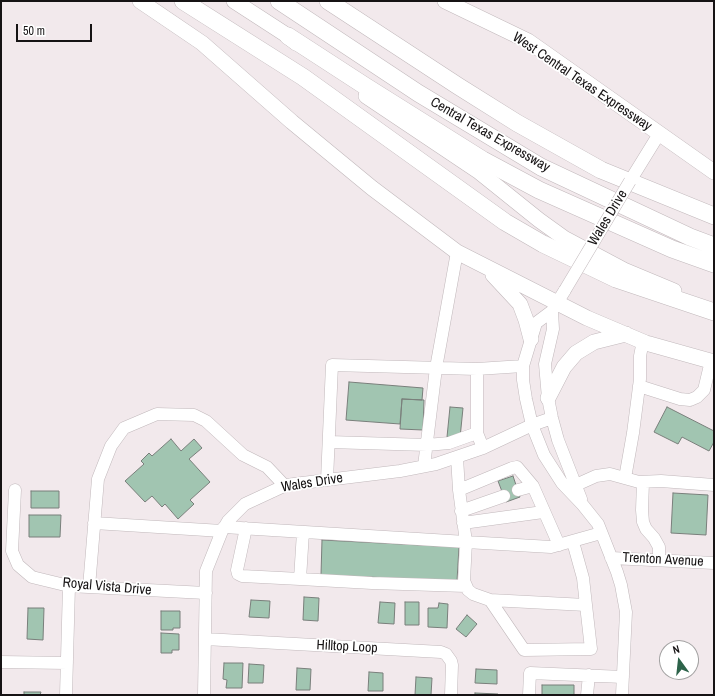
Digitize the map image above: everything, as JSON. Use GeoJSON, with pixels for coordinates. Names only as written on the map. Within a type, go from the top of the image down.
{"type":"FeatureCollection","features":[{"type":"Feature","properties":{"kind":"highway"},"geometry":{"type":"LineString","coordinates":[[182,1],[303,77],[505,222],[543,244],[616,279],[714,312]]}},
{"type":"Feature","properties":{"kind":"highway","name":"Central Texas Expressway"},"geometry":{"type":"LineString","coordinates":[[278,1],[418,93],[541,167],[690,237],[714,246]]}},
{"type":"Feature","properties":{"kind":"highway","name":"Central Texas Expressway"},"geometry":{"type":"LineString","coordinates":[[328,1],[517,123],[601,170],[714,216]]}},
{"type":"Feature","properties":{"kind":"highway"},"geometry":{"type":"LineString","coordinates":[[288,36],[483,160],[539,190],[672,249],[714,264]]}},
{"type":"Feature","properties":{"kind":"main road"},"geometry":{"type":"LineString","coordinates":[[140,1],[202,43],[304,132],[372,188],[457,252],[554,307],[587,318],[643,341],[713,362]]}},
{"type":"Feature","properties":{"kind":"main road"},"geometry":{"type":"LineString","coordinates":[[234,1],[288,36],[330,72],[478,171],[564,238],[626,271],[714,308]]}},
{"type":"Feature","properties":{"kind":"main road","name":"West Central Texas Expressway"},"geometry":{"type":"LineString","coordinates":[[445,1],[528,41],[714,172]]}},
{"type":"Feature","properties":{"kind":"main road"},"geometry":{"type":"LineString","coordinates":[[487,268],[520,304],[531,339]]}},
{"type":"Feature","properties":{"kind":"main road"},"geometry":{"type":"LineString","coordinates":[[548,398],[564,366],[576,353],[594,342],[626,334]]}},
{"type":"Feature","properties":{"kind":"street","name":"Wales Drive"},"geometry":{"type":"LineString","coordinates":[[523,366],[536,323],[554,307],[659,134]]}},
{"type":"Feature","properties":{"kind":"street"},"geometry":{"type":"LineString","coordinates":[[424,466],[436,368],[457,252]]}},
{"type":"Feature","properties":{"kind":"street"},"geometry":{"type":"LineString","coordinates":[[554,307],[553,329],[545,364],[548,398],[558,440],[582,504]]}},
{"type":"Feature","properties":{"kind":"street"},"geometry":{"type":"LineString","coordinates":[[625,478],[633,434],[639,386],[640,356],[643,341]]}},
{"type":"Feature","properties":{"kind":"street"},"geometry":{"type":"LineString","coordinates":[[639,386],[680,399],[690,400],[697,398],[704,390],[713,362]]}},
{"type":"Feature","properties":{"kind":"street"},"geometry":{"type":"LineString","coordinates":[[327,480],[332,365],[477,369],[523,366],[525,393],[532,425],[544,455],[558,477],[598,524],[621,585],[626,612],[622,695]]}},
{"type":"Feature","properties":{"kind":"street"},"geometry":{"type":"LineString","coordinates":[[477,369],[477,433],[483,448]]}},
{"type":"Feature","properties":{"kind":"street"},"geometry":{"type":"LineString","coordinates":[[89,587],[98,479],[111,446],[124,428],[157,414],[194,415],[206,421],[243,455],[267,467],[284,485]]}},
{"type":"Feature","properties":{"kind":"street","name":"Wales Drive"},"geometry":{"type":"LineString","coordinates":[[204,695],[206,571],[223,529],[246,504],[284,485],[400,471],[457,457],[483,448],[532,425],[552,418]]}},
{"type":"Feature","properties":{"kind":"street"},"geometry":{"type":"LineString","coordinates":[[329,442],[427,445],[449,443],[477,433]]}},
{"type":"Feature","properties":{"kind":"street"},"geometry":{"type":"LineString","coordinates":[[457,457],[459,490],[466,542],[464,580],[468,590],[473,594],[490,600],[586,605]]}},
{"type":"Feature","properties":{"kind":"street"},"geometry":{"type":"LineString","coordinates":[[459,490],[517,467],[533,486],[543,512],[559,545]]}},
{"type":"Feature","properties":{"kind":"street"},"geometry":{"type":"LineString","coordinates":[[576,485],[602,475],[610,474],[643,482],[661,481],[714,485]]}},
{"type":"Feature","properties":{"kind":"street"},"geometry":{"type":"LineString","coordinates":[[643,482],[643,522],[646,529],[659,546],[659,560]]}},
{"type":"Feature","properties":{"kind":"street"},"geometry":{"type":"LineString","coordinates":[[518,490],[533,486]]}},
{"type":"Feature","properties":{"kind":"street","name":"Royal Vista Drive"},"geometry":{"type":"LineString","coordinates":[[15,490],[12,551],[18,565],[32,577],[69,586],[206,593]]}},
{"type":"Feature","properties":{"kind":"street"},"geometry":{"type":"LineString","coordinates":[[462,517],[504,496]]}},
{"type":"Feature","properties":{"kind":"street"},"geometry":{"type":"LineString","coordinates":[[462,517],[543,512]]}},
{"type":"Feature","properties":{"kind":"street"},"geometry":{"type":"LineString","coordinates":[[94,523],[223,529],[246,528],[542,547],[572,542],[601,533]]}},
{"type":"Feature","properties":{"kind":"street"},"geometry":{"type":"LineString","coordinates":[[246,528],[237,570],[238,574],[242,576],[466,586]]}},
{"type":"Feature","properties":{"kind":"street"},"geometry":{"type":"LineString","coordinates":[[300,579],[303,532]]}},
{"type":"Feature","properties":{"kind":"street"},"geometry":{"type":"LineString","coordinates":[[490,600],[524,650],[591,649],[583,578],[572,542]]}},
{"type":"Feature","properties":{"kind":"street","name":"Trenton Avenue"},"geometry":{"type":"LineString","coordinates":[[611,558],[714,563]]}},
{"type":"Feature","properties":{"kind":"street"},"geometry":{"type":"LineString","coordinates":[[66,695],[69,586]]}},
{"type":"Feature","properties":{"kind":"street","name":"Hilltop Loop"},"geometry":{"type":"LineString","coordinates":[[205,639],[441,652],[446,654],[451,661],[452,695]]}},
{"type":"Feature","properties":{"kind":"street"},"geometry":{"type":"LineString","coordinates":[[1,662],[67,663]]}},
{"type":"Feature","properties":{"kind":"street"},"geometry":{"type":"LineString","coordinates":[[529,695],[530,673],[623,677]]}},
{"type":"Feature","properties":{"kind":"street"},"geometry":{"type":"LineString","coordinates":[[587,695],[589,675]]}},
{"type":"Feature","properties":{"kind":"building"},"geometry":{"type":"Polygon","coordinates":[[[349,382],[423,388],[422,400],[402,399],[400,424],[346,420],[349,382]]]}},
{"type":"Feature","properties":{"kind":"building"},"geometry":{"type":"Polygon","coordinates":[[[402,399],[424,400],[423,430],[400,429],[402,399]]]}},
{"type":"Feature","properties":{"kind":"building"},"geometry":{"type":"Polygon","coordinates":[[[450,407],[463,408],[460,438],[447,437],[450,407]]]}},
{"type":"Feature","properties":{"kind":"building"},"geometry":{"type":"Polygon","coordinates":[[[667,407],[714,431],[714,442],[709,451],[682,437],[678,444],[654,432],[667,407]]]}},
{"type":"Feature","properties":{"kind":"building"},"geometry":{"type":"Polygon","coordinates":[[[171,439],[181,451],[194,439],[202,448],[189,459],[210,482],[190,500],[194,504],[178,519],[165,504],[162,507],[152,496],[145,502],[125,481],[144,464],[141,461],[149,453],[152,456],[171,439]]]}},
{"type":"Feature","properties":{"kind":"building"},"geometry":{"type":"Polygon","coordinates":[[[513,476],[520,497],[506,502],[498,481],[513,476]]]}},
{"type":"Feature","properties":{"kind":"building"},"geometry":{"type":"Polygon","coordinates":[[[31,491],[59,491],[59,508],[31,508],[31,491]]]}},
{"type":"Feature","properties":{"kind":"building"},"geometry":{"type":"Polygon","coordinates":[[[673,493],[708,495],[706,535],[671,533],[673,493]]]}},
{"type":"Feature","properties":{"kind":"building"},"geometry":{"type":"Polygon","coordinates":[[[29,515],[61,515],[60,537],[29,537],[29,515]]]}},
{"type":"Feature","properties":{"kind":"building"},"geometry":{"type":"Polygon","coordinates":[[[322,540],[459,547],[457,581],[321,575],[322,540]]]}},
{"type":"Feature","properties":{"kind":"building"},"geometry":{"type":"Polygon","coordinates":[[[304,597],[319,598],[318,621],[303,620],[304,597]]]}},
{"type":"Feature","properties":{"kind":"building"},"geometry":{"type":"Polygon","coordinates":[[[251,600],[270,601],[269,618],[249,617],[251,600]]]}},
{"type":"Feature","properties":{"kind":"building"},"geometry":{"type":"Polygon","coordinates":[[[380,602],[395,603],[394,624],[378,623],[380,602]]]}},
{"type":"Feature","properties":{"kind":"building"},"geometry":{"type":"Polygon","coordinates":[[[405,602],[419,602],[419,625],[405,625],[405,602]]]}},
{"type":"Feature","properties":{"kind":"building"},"geometry":{"type":"Polygon","coordinates":[[[439,603],[448,604],[447,628],[428,627],[428,608],[438,608],[439,603]]]}},
{"type":"Feature","properties":{"kind":"building"},"geometry":{"type":"Polygon","coordinates":[[[28,608],[44,608],[43,640],[27,639],[28,608]]]}},
{"type":"Feature","properties":{"kind":"building"},"geometry":{"type":"Polygon","coordinates":[[[161,611],[180,611],[180,628],[173,628],[173,630],[161,630],[161,611]]]}},
{"type":"Feature","properties":{"kind":"building"},"geometry":{"type":"Polygon","coordinates":[[[467,615],[477,624],[466,637],[456,629],[467,615]]]}},
{"type":"Feature","properties":{"kind":"building"},"geometry":{"type":"Polygon","coordinates":[[[161,633],[179,634],[179,650],[172,650],[172,653],[161,653],[161,633]]]}},
{"type":"Feature","properties":{"kind":"building"},"geometry":{"type":"Polygon","coordinates":[[[224,663],[243,663],[242,688],[226,688],[227,680],[223,679],[224,663]]]}},
{"type":"Feature","properties":{"kind":"building"},"geometry":{"type":"Polygon","coordinates":[[[249,664],[264,665],[263,683],[248,683],[249,664]]]}},
{"type":"Feature","properties":{"kind":"building"},"geometry":{"type":"Polygon","coordinates":[[[297,668],[311,669],[310,690],[296,690],[297,668]]]}},
{"type":"Feature","properties":{"kind":"building"},"geometry":{"type":"Polygon","coordinates":[[[476,669],[497,670],[497,684],[475,683],[476,669]]]}},
{"type":"Feature","properties":{"kind":"building"},"geometry":{"type":"Polygon","coordinates":[[[369,672],[383,673],[383,691],[368,691],[369,672]]]}},
{"type":"Feature","properties":{"kind":"building"},"geometry":{"type":"Polygon","coordinates":[[[416,677],[432,678],[431,695],[415,695],[416,677]]]}},
{"type":"Feature","properties":{"kind":"building"},"geometry":{"type":"Polygon","coordinates":[[[542,685],[574,685],[574,695],[542,695],[542,685]]]}},
{"type":"Feature","properties":{"kind":"building"},"geometry":{"type":"Polygon","coordinates":[[[24,692],[41,692],[40,695],[24,695],[24,692]]]}},
{"type":"Feature","properties":{"kind":"building"},"geometry":{"type":"Polygon","coordinates":[[[475,693],[498,694],[498,695],[475,695],[475,693]]]}}]}
